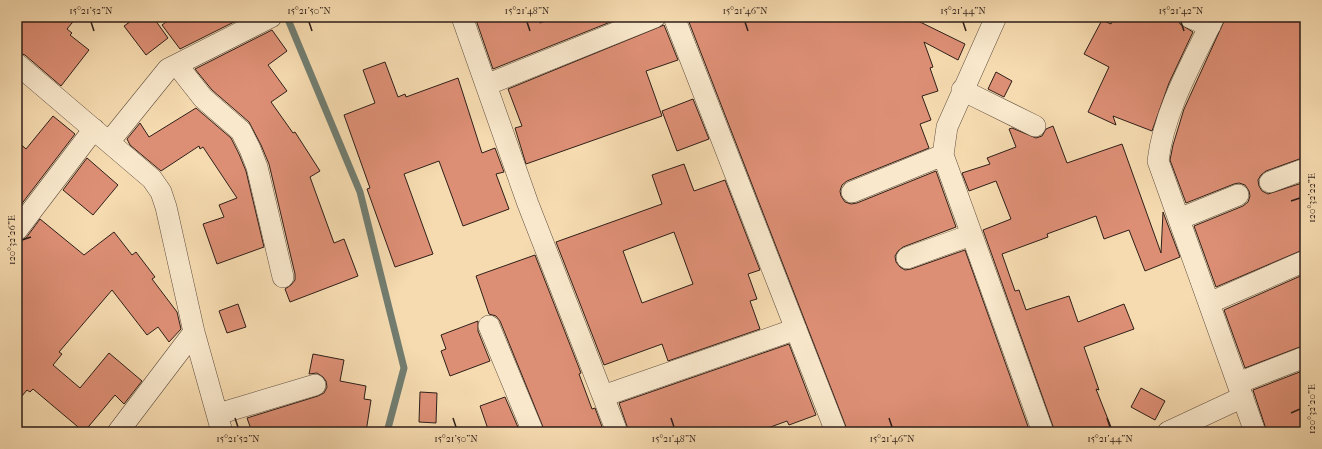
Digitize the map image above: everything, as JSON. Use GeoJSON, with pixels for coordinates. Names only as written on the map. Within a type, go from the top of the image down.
{"type":"FeatureCollection","features":[{"type":"Feature","properties":{"kind":"street"},"geometry":{"type":"LineString","coordinates":[[462,17],[528,204],[617,432]]}},
{"type":"Feature","properties":{"kind":"street"},"geometry":{"type":"LineString","coordinates":[[486,85],[655,17]]}},
{"type":"Feature","properties":{"kind":"street"},"geometry":{"type":"LineString","coordinates":[[674,17],[836,432]]}},
{"type":"Feature","properties":{"kind":"street"},"geometry":{"type":"LineString","coordinates":[[996,17],[962,90],[947,127],[943,155],[1043,432]]}},
{"type":"Feature","properties":{"kind":"street"},"geometry":{"type":"LineString","coordinates":[[1189,17],[1212,22],[1168,116],[1160,142],[1158,161],[1255,432]]}},
{"type":"Feature","properties":{"kind":"street"},"geometry":{"type":"LineString","coordinates":[[17,230],[101,135],[168,69],[268,18]]}},
{"type":"Feature","properties":{"kind":"street"},"geometry":{"type":"LineString","coordinates":[[17,64],[152,178],[161,192],[166,207],[194,332],[220,423],[315,385]]}},
{"type":"Feature","properties":{"kind":"street"},"geometry":{"type":"LineString","coordinates":[[177,65],[203,98],[241,131],[250,149],[257,167],[282,277]]}},
{"type":"Feature","properties":{"kind":"street"},"geometry":{"type":"LineString","coordinates":[[962,90],[1035,126]]}},
{"type":"Feature","properties":{"kind":"street"},"geometry":{"type":"LineString","coordinates":[[852,192],[943,155]]}},
{"type":"Feature","properties":{"kind":"street"},"geometry":{"type":"LineString","coordinates":[[1270,182],[1305,169]]}},
{"type":"Feature","properties":{"kind":"street"},"geometry":{"type":"LineString","coordinates":[[1179,219],[1238,195]]}},
{"type":"Feature","properties":{"kind":"street"},"geometry":{"type":"LineString","coordinates":[[907,258],[971,235]]}},
{"type":"Feature","properties":{"kind":"street"},"geometry":{"type":"LineString","coordinates":[[1209,302],[1305,261]]}},
{"type":"Feature","properties":{"kind":"street"},"geometry":{"type":"LineString","coordinates":[[489,326],[533,432]]}},
{"type":"Feature","properties":{"kind":"street"},"geometry":{"type":"LineString","coordinates":[[603,396],[796,329]]}},
{"type":"Feature","properties":{"kind":"street"},"geometry":{"type":"LineString","coordinates":[[118,432],[194,332]]}},
{"type":"Feature","properties":{"kind":"street"},"geometry":{"type":"LineString","coordinates":[[1168,432],[1240,390],[1305,357]]}},
{"type":"Feature","properties":{"kind":"building"},"geometry":{"type":"Polygon","coordinates":[[[17,17],[77,17],[67,29],[72,33],[70,35],[89,50],[61,86],[25,55],[17,52],[17,17]]]}},
{"type":"Feature","properties":{"kind":"building"},"geometry":{"type":"Polygon","coordinates":[[[137,17],[153,17],[168,38],[146,55],[124,26],[137,17]]]}},
{"type":"Feature","properties":{"kind":"building"},"geometry":{"type":"Polygon","coordinates":[[[173,17],[244,17],[180,49],[162,25],[173,17]]]}},
{"type":"Feature","properties":{"kind":"building"},"geometry":{"type":"Polygon","coordinates":[[[475,17],[537,17],[540,23],[557,17],[623,17],[493,69],[475,17]]]}},
{"type":"Feature","properties":{"kind":"building"},"geometry":{"type":"Polygon","coordinates":[[[687,17],[915,17],[916,20],[965,44],[958,60],[924,42],[933,67],[930,68],[938,91],[922,96],[931,120],[920,124],[929,148],[847,181],[842,185],[840,191],[845,202],[851,204],[857,203],[936,171],[956,227],[903,247],[895,256],[896,262],[905,270],[911,269],[965,250],[1030,432],[848,432],[687,17]]]}},
{"type":"Feature","properties":{"kind":"building"},"geometry":{"type":"Polygon","coordinates":[[[1115,17],[1177,17],[1180,24],[1193,32],[1169,83],[1152,131],[1113,116],[1116,125],[1088,112],[1109,67],[1084,54],[1102,20],[1111,24],[1115,17]]]}},
{"type":"Feature","properties":{"kind":"building"},"geometry":{"type":"Polygon","coordinates":[[[1226,17],[1305,17],[1305,157],[1266,171],[1258,180],[1262,191],[1268,194],[1305,182],[1305,249],[1216,287],[1194,226],[1243,206],[1248,202],[1250,196],[1249,191],[1245,185],[1239,183],[1186,203],[1170,160],[1184,109],[1226,17]]]}},
{"type":"Feature","properties":{"kind":"building"},"geometry":{"type":"Polygon","coordinates":[[[664,25],[678,60],[646,71],[662,116],[526,164],[515,128],[522,126],[508,89],[664,25]]]}},
{"type":"Feature","properties":{"kind":"building"},"geometry":{"type":"Polygon","coordinates":[[[272,30],[287,51],[268,65],[287,91],[271,102],[293,133],[295,132],[320,171],[310,177],[334,243],[344,239],[358,276],[290,302],[285,289],[295,280],[295,274],[269,164],[249,122],[212,90],[195,69],[272,30]]]}},
{"type":"Feature","properties":{"kind":"building"},"geometry":{"type":"Polygon","coordinates":[[[385,62],[398,97],[405,94],[406,97],[458,78],[482,153],[495,148],[504,172],[496,174],[509,209],[463,226],[439,161],[404,174],[433,254],[395,267],[367,189],[370,188],[344,115],[375,103],[363,70],[385,62]]]}},
{"type":"Feature","properties":{"kind":"building"},"geometry":{"type":"Polygon","coordinates":[[[996,72],[1012,81],[1004,97],[988,89],[996,72]]]}},
{"type":"Feature","properties":{"kind":"building"},"geometry":{"type":"Polygon","coordinates":[[[693,99],[709,139],[677,151],[662,111],[693,99]]]}},
{"type":"Feature","properties":{"kind":"building"},"geometry":{"type":"Polygon","coordinates":[[[196,108],[231,138],[239,154],[246,171],[264,247],[217,264],[203,224],[224,217],[219,205],[237,198],[203,147],[200,149],[199,146],[161,171],[130,145],[127,139],[140,123],[149,137],[196,108]]]}},
{"type":"Feature","properties":{"kind":"building"},"geometry":{"type":"Polygon","coordinates":[[[53,116],[75,134],[17,210],[17,141],[26,149],[53,116]]]}},
{"type":"Feature","properties":{"kind":"building"},"geometry":{"type":"Polygon","coordinates":[[[1053,126],[1067,163],[1122,144],[1161,253],[1163,212],[1180,257],[1145,271],[1129,230],[1104,239],[1096,216],[1047,234],[1048,237],[1002,254],[1015,291],[1019,290],[1026,310],[1069,296],[1078,322],[1124,304],[1134,329],[1084,347],[1099,390],[1096,389],[1113,432],[1055,432],[983,230],[1011,219],[996,181],[969,191],[962,173],[990,164],[987,158],[1016,147],[1009,129],[1012,128],[1036,138],[1042,136],[1046,129],[1053,126]]]}},
{"type":"Feature","properties":{"kind":"building"},"geometry":{"type":"Polygon","coordinates":[[[87,158],[118,185],[93,215],[63,190],[87,158]]]}},
{"type":"Feature","properties":{"kind":"building"},"geometry":{"type":"Polygon","coordinates":[[[684,164],[694,191],[725,180],[760,270],[748,274],[757,299],[750,301],[760,329],[668,361],[662,344],[604,365],[556,242],[662,204],[652,175],[684,164]],[[674,232],[623,251],[642,303],[693,284],[674,232]]]}},
{"type":"Feature","properties":{"kind":"building"},"geometry":{"type":"Polygon","coordinates":[[[40,219],[84,255],[114,232],[132,255],[136,252],[155,277],[152,279],[177,312],[181,329],[169,342],[158,327],[147,335],[112,290],[59,352],[62,354],[53,365],[80,388],[109,353],[142,381],[124,404],[115,395],[84,432],[33,389],[30,392],[27,390],[17,402],[17,242],[26,238],[40,219]]]}},
{"type":"Feature","properties":{"kind":"building"},"geometry":{"type":"Polygon","coordinates":[[[535,255],[581,373],[579,374],[592,409],[595,408],[604,432],[545,432],[500,321],[496,316],[489,314],[476,276],[535,255]]]}},
{"type":"Feature","properties":{"kind":"building"},"geometry":{"type":"Polygon","coordinates":[[[1305,274],[1305,345],[1245,368],[1224,310],[1305,274]]]}},
{"type":"Feature","properties":{"kind":"building"},"geometry":{"type":"Polygon","coordinates":[[[238,304],[246,327],[227,333],[219,311],[238,304]]]}},
{"type":"Feature","properties":{"kind":"building"},"geometry":{"type":"Polygon","coordinates":[[[478,321],[478,331],[490,361],[450,376],[441,351],[446,349],[441,335],[478,321]]]}},
{"type":"Feature","properties":{"kind":"building"},"geometry":{"type":"Polygon","coordinates":[[[789,344],[816,415],[789,425],[787,421],[757,432],[629,432],[619,403],[789,344]]]}},
{"type":"Feature","properties":{"kind":"building"},"geometry":{"type":"Polygon","coordinates":[[[313,354],[344,360],[340,381],[366,386],[364,399],[371,400],[366,432],[311,432],[300,430],[294,432],[252,432],[247,418],[324,393],[327,387],[326,381],[323,377],[317,373],[309,374],[313,354]]]}},
{"type":"Feature","properties":{"kind":"building"},"geometry":{"type":"Polygon","coordinates":[[[1305,370],[1305,432],[1267,432],[1253,390],[1305,370]]]}},
{"type":"Feature","properties":{"kind":"building"},"geometry":{"type":"Polygon","coordinates":[[[1141,388],[1165,401],[1155,420],[1131,407],[1141,388]]]}},
{"type":"Feature","properties":{"kind":"building"},"geometry":{"type":"Polygon","coordinates":[[[420,392],[437,393],[436,423],[419,422],[420,392]]]}},
{"type":"Feature","properties":{"kind":"building"},"geometry":{"type":"Polygon","coordinates":[[[505,397],[520,432],[489,432],[480,406],[505,397]]]}},
{"type":"Feature","properties":{"kind":"waterway"},"geometry":{"type":"LineString","coordinates":[[287,17],[360,192],[404,368],[387,432]]}}]}
